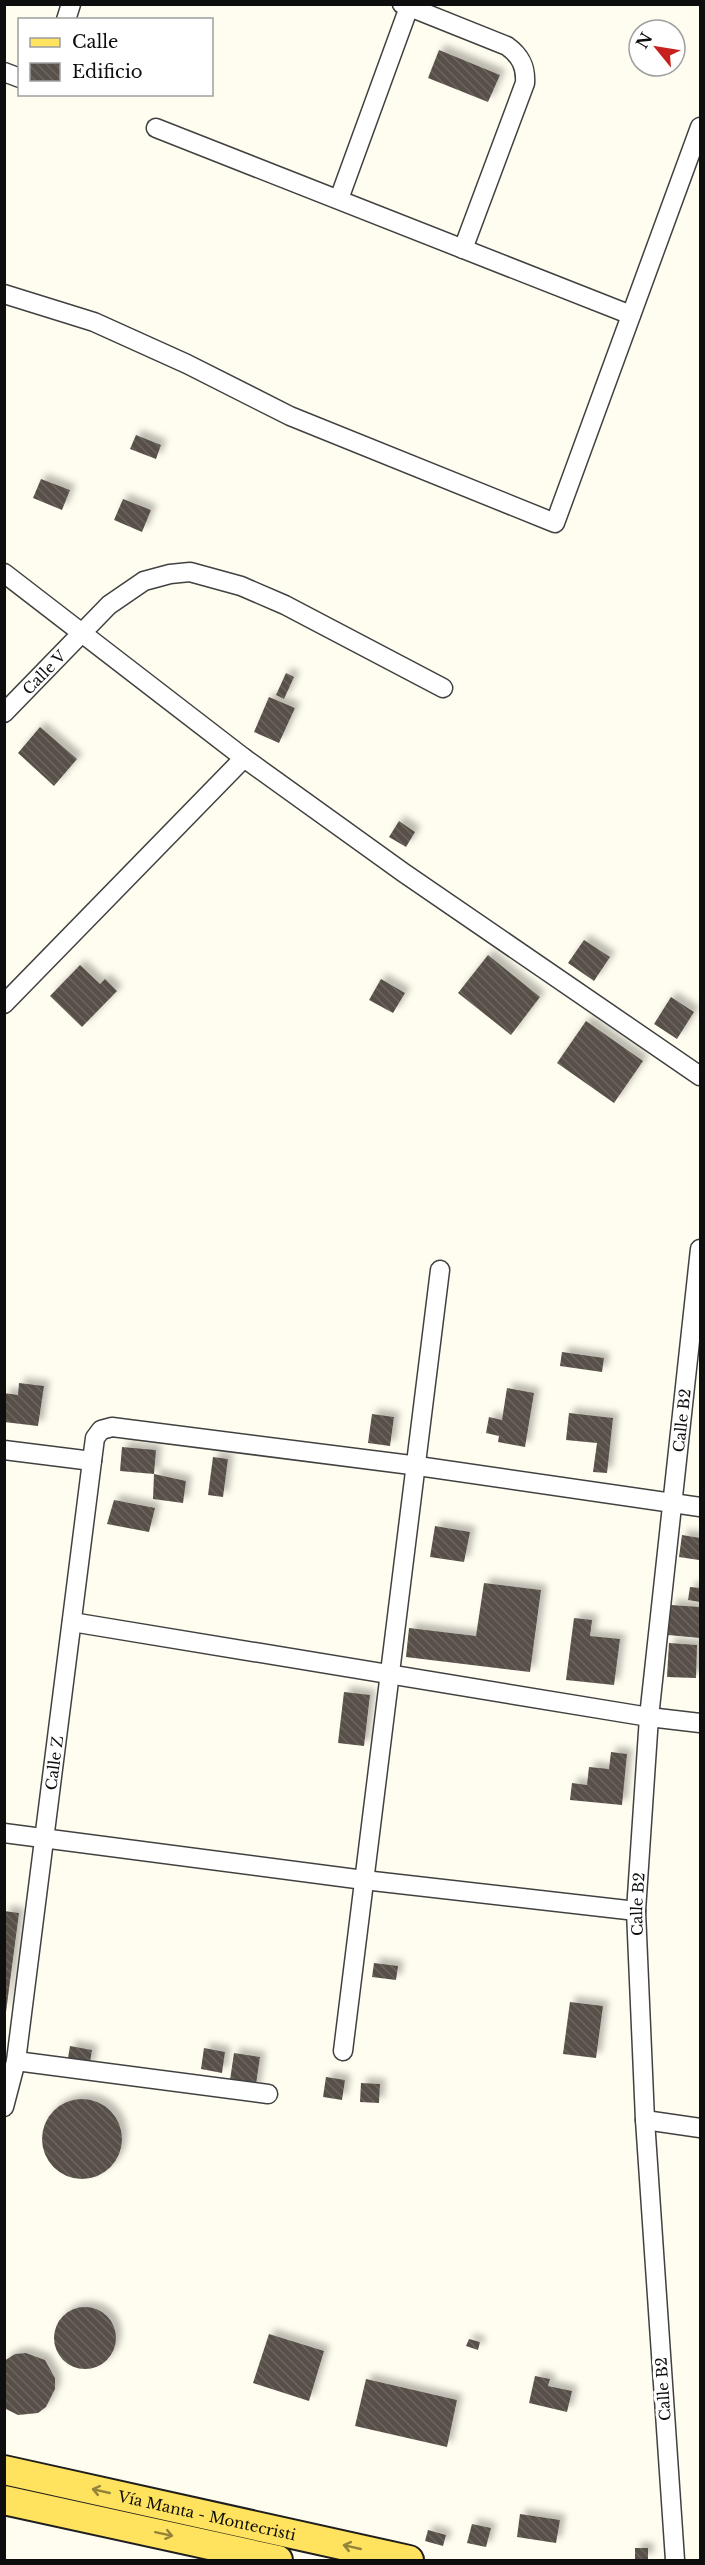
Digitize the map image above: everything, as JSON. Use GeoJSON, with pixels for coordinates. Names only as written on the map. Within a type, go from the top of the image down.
{"type":"FeatureCollection","features":[{"type":"Feature","properties":{"kind":"main road","name":"Vía Manta - Montecristi"},"geometry":{"type":"LineString","coordinates":[[4,2470],[410,2560]]}},
{"type":"Feature","properties":{"kind":"main road","name":"Vía Manta - Montecristi"},"geometry":{"type":"LineString","coordinates":[[4,2500],[278,2560]]}},
{"type":"Feature","properties":{"kind":"street"},"geometry":{"type":"LineString","coordinates":[[339,199],[406,6],[507,46],[519,56],[526,74],[525,83],[463,249]]}},
{"type":"Feature","properties":{"kind":"street"},"geometry":{"type":"LineString","coordinates":[[4,294],[94,322],[187,364],[290,416],[555,523],[700,127]]}},
{"type":"Feature","properties":{"kind":"street"},"geometry":{"type":"LineString","coordinates":[[156,128],[631,315]]}},
{"type":"Feature","properties":{"kind":"street","name":"Calle V"},"geometry":{"type":"LineString","coordinates":[[4,713],[109,605],[144,581],[170,574],[190,572],[241,586],[285,605],[443,688]]}},
{"type":"Feature","properties":{"kind":"street"},"geometry":{"type":"LineString","coordinates":[[4,573],[244,758],[404,873],[700,1076]]}},
{"type":"Feature","properties":{"kind":"street"},"geometry":{"type":"LineString","coordinates":[[7,998],[244,758]]}},
{"type":"Feature","properties":{"kind":"street","name":"Calle B2"},"geometry":{"type":"LineString","coordinates":[[675,2560],[645,2120],[636,1911],[649,1717],[700,1249]]}},
{"type":"Feature","properties":{"kind":"street"},"geometry":{"type":"LineString","coordinates":[[342,2051],[440,1270]]}},
{"type":"Feature","properties":{"kind":"street","name":"Calle Z"},"geometry":{"type":"LineString","coordinates":[[4,2107],[16,2061],[95,1438],[101,1430],[112,1427],[416,1465]]}},
{"type":"Feature","properties":{"kind":"street"},"geometry":{"type":"LineString","coordinates":[[4,1450],[92,1461]]}},
{"type":"Feature","properties":{"kind":"street"},"geometry":{"type":"LineString","coordinates":[[416,1465],[700,1507]]}},
{"type":"Feature","properties":{"kind":"street"},"geometry":{"type":"LineString","coordinates":[[72,1623],[649,1717],[700,1723]]}},
{"type":"Feature","properties":{"kind":"street"},"geometry":{"type":"LineString","coordinates":[[4,1833],[364,1880],[636,1911]]}},
{"type":"Feature","properties":{"kind":"street"},"geometry":{"type":"LineString","coordinates":[[16,2061],[268,2094]]}},
{"type":"Feature","properties":{"kind":"street"},"geometry":{"type":"LineString","coordinates":[[645,2120],[700,2128]]}},
{"type":"Feature","properties":{"kind":"building"},"geometry":{"type":"Polygon","coordinates":[[[439,50],[500,75],[488,102],[428,78],[439,50]]]}},
{"type":"Feature","properties":{"kind":"building"},"geometry":{"type":"Polygon","coordinates":[[[136,435],[161,445],[156,459],[130,449],[136,435]]]}},
{"type":"Feature","properties":{"kind":"building"},"geometry":{"type":"Polygon","coordinates":[[[41,479],[70,490],[62,510],[33,498],[41,479]]]}},
{"type":"Feature","properties":{"kind":"building"},"geometry":{"type":"Polygon","coordinates":[[[123,499],[151,510],[142,532],[114,520],[123,499]]]}},
{"type":"Feature","properties":{"kind":"building"},"geometry":{"type":"Polygon","coordinates":[[[286,673],[294,677],[284,699],[276,695],[286,673]]]}},
{"type":"Feature","properties":{"kind":"building"},"geometry":{"type":"Polygon","coordinates":[[[269,697],[295,708],[279,743],[254,732],[269,697]]]}},
{"type":"Feature","properties":{"kind":"building"},"geometry":{"type":"Polygon","coordinates":[[[40,727],[77,759],[54,786],[18,753],[40,727]]]}},
{"type":"Feature","properties":{"kind":"building"},"geometry":{"type":"Polygon","coordinates":[[[399,821],[415,832],[406,847],[389,837],[399,821]]]}},
{"type":"Feature","properties":{"kind":"building"},"geometry":{"type":"Polygon","coordinates":[[[584,940],[610,957],[594,981],[568,963],[584,940]]]}},
{"type":"Feature","properties":{"kind":"building"},"geometry":{"type":"Polygon","coordinates":[[[488,955],[540,997],[511,1035],[458,993],[488,955]]]}},
{"type":"Feature","properties":{"kind":"building"},"geometry":{"type":"Polygon","coordinates":[[[80,965],[100,984],[105,979],[117,991],[82,1027],[50,996],[80,965]]]}},
{"type":"Feature","properties":{"kind":"building"},"geometry":{"type":"Polygon","coordinates":[[[381,979],[405,993],[393,1013],[369,1000],[381,979]]]}},
{"type":"Feature","properties":{"kind":"building"},"geometry":{"type":"Polygon","coordinates":[[[671,997],[694,1012],[677,1039],[654,1024],[671,997]]]}},
{"type":"Feature","properties":{"kind":"building"},"geometry":{"type":"Polygon","coordinates":[[[586,1021],[643,1061],[614,1103],[557,1063],[586,1021]]]}},
{"type":"Feature","properties":{"kind":"building"},"geometry":{"type":"Polygon","coordinates":[[[562,1352],[604,1358],[602,1372],[560,1366],[562,1352]]]}},
{"type":"Feature","properties":{"kind":"building"},"geometry":{"type":"Polygon","coordinates":[[[19,1383],[44,1386],[38,1426],[4,1422],[4,1393],[18,1395],[19,1383]]]}},
{"type":"Feature","properties":{"kind":"building"},"geometry":{"type":"Polygon","coordinates":[[[507,1388],[534,1393],[525,1447],[498,1442],[499,1436],[486,1433],[489,1417],[502,1420],[507,1388]]]}},
{"type":"Feature","properties":{"kind":"building"},"geometry":{"type":"Polygon","coordinates":[[[569,1413],[613,1418],[607,1473],[593,1472],[597,1443],[566,1440],[569,1413]]]}},
{"type":"Feature","properties":{"kind":"building"},"geometry":{"type":"Polygon","coordinates":[[[372,1414],[394,1417],[390,1446],[368,1443],[372,1414]]]}},
{"type":"Feature","properties":{"kind":"building"},"geometry":{"type":"Polygon","coordinates":[[[122,1447],[156,1450],[154,1474],[120,1471],[122,1447]]]}},
{"type":"Feature","properties":{"kind":"building"},"geometry":{"type":"Polygon","coordinates":[[[213,1457],[228,1459],[223,1497],[208,1495],[213,1457]]]}},
{"type":"Feature","properties":{"kind":"building"},"geometry":{"type":"Polygon","coordinates":[[[154,1474],[186,1481],[183,1503],[153,1499],[154,1474]]]}},
{"type":"Feature","properties":{"kind":"building"},"geometry":{"type":"Polygon","coordinates":[[[114,1500],[155,1508],[149,1532],[107,1524],[114,1500]]]}},
{"type":"Feature","properties":{"kind":"building"},"geometry":{"type":"Polygon","coordinates":[[[435,1526],[470,1532],[464,1562],[430,1557],[435,1526]]]}},
{"type":"Feature","properties":{"kind":"building"},"geometry":{"type":"Polygon","coordinates":[[[682,1535],[700,1538],[699,1560],[679,1557],[682,1535]]]}},
{"type":"Feature","properties":{"kind":"building"},"geometry":{"type":"Polygon","coordinates":[[[484,1583],[541,1590],[530,1672],[406,1657],[409,1628],[476,1636],[484,1583]]]}},
{"type":"Feature","properties":{"kind":"building"},"geometry":{"type":"Polygon","coordinates":[[[690,1587],[700,1588],[700,1602],[688,1600],[690,1587]]]}},
{"type":"Feature","properties":{"kind":"building"},"geometry":{"type":"Polygon","coordinates":[[[671,1605],[700,1607],[700,1638],[668,1635],[671,1605]]]}},
{"type":"Feature","properties":{"kind":"building"},"geometry":{"type":"Polygon","coordinates":[[[574,1618],[592,1620],[590,1636],[620,1639],[614,1685],[566,1680],[574,1618]]]}},
{"type":"Feature","properties":{"kind":"building"},"geometry":{"type":"Polygon","coordinates":[[[669,1643],[697,1645],[696,1678],[667,1677],[669,1643]]]}},
{"type":"Feature","properties":{"kind":"building"},"geometry":{"type":"Polygon","coordinates":[[[344,1692],[370,1695],[364,1746],[338,1743],[344,1692]]]}},
{"type":"Feature","properties":{"kind":"building"},"geometry":{"type":"Polygon","coordinates":[[[611,1752],[627,1754],[622,1805],[570,1800],[572,1783],[587,1785],[589,1767],[609,1769],[611,1752]]]}},
{"type":"Feature","properties":{"kind":"building"},"geometry":{"type":"Polygon","coordinates":[[[4,1911],[19,1913],[6,2012],[4,2012],[4,1911]]]}},
{"type":"Feature","properties":{"kind":"building"},"geometry":{"type":"Polygon","coordinates":[[[374,1963],[398,1966],[396,1980],[372,1977],[374,1963]]]}},
{"type":"Feature","properties":{"kind":"building"},"geometry":{"type":"Polygon","coordinates":[[[570,2002],[603,2006],[596,2058],[563,2054],[570,2002]]]}},
{"type":"Feature","properties":{"kind":"building"},"geometry":{"type":"Polygon","coordinates":[[[70,2046],[92,2050],[89,2068],[67,2064],[70,2046]]]}},
{"type":"Feature","properties":{"kind":"building"},"geometry":{"type":"Polygon","coordinates":[[[204,2048],[225,2052],[222,2073],[201,2069],[204,2048]]]}},
{"type":"Feature","properties":{"kind":"building"},"geometry":{"type":"Polygon","coordinates":[[[234,2053],[260,2057],[255,2091],[229,2087],[234,2053]]]}},
{"type":"Feature","properties":{"kind":"building"},"geometry":{"type":"Polygon","coordinates":[[[326,2077],[345,2080],[342,2100],[323,2097],[326,2077]]]}},
{"type":"Feature","properties":{"kind":"building"},"geometry":{"type":"Polygon","coordinates":[[[361,2083],[380,2084],[379,2103],[360,2102],[361,2083]]]}},
{"type":"Feature","properties":{"kind":"building"},"geometry":{"type":"Polygon","coordinates":[[[74,2099],[90,2099],[111,2110],[122,2131],[122,2147],[111,2168],[90,2179],[74,2179],[60,2173],[48,2161],[42,2147],[42,2131],[48,2117],[60,2105],[74,2099]]]}},
{"type":"Feature","properties":{"kind":"building"},"geometry":{"type":"Polygon","coordinates":[[[85,2307],[97,2309],[107,2316],[114,2326],[116,2338],[114,2350],[107,2360],[97,2367],[85,2369],[73,2367],[63,2360],[56,2350],[54,2338],[56,2326],[63,2316],[73,2309],[85,2307]]]}},
{"type":"Feature","properties":{"kind":"building"},"geometry":{"type":"Polygon","coordinates":[[[269,2334],[324,2351],[309,2401],[253,2383],[269,2334]]]}},
{"type":"Feature","properties":{"kind":"building"},"geometry":{"type":"Polygon","coordinates":[[[469,2339],[480,2342],[478,2350],[466,2346],[469,2339]]]}},
{"type":"Feature","properties":{"kind":"building"},"geometry":{"type":"Polygon","coordinates":[[[26,2353],[45,2360],[55,2378],[55,2389],[46,2407],[38,2413],[18,2415],[4,2408],[4,2361],[15,2354],[26,2353]]]}},
{"type":"Feature","properties":{"kind":"building"},"geometry":{"type":"Polygon","coordinates":[[[535,2376],[550,2379],[548,2386],[572,2391],[567,2412],[529,2403],[535,2376]]]}},
{"type":"Feature","properties":{"kind":"building"},"geometry":{"type":"Polygon","coordinates":[[[366,2379],[457,2400],[447,2447],[355,2426],[366,2379]]]}},
{"type":"Feature","properties":{"kind":"building"},"geometry":{"type":"Polygon","coordinates":[[[520,2514],[560,2520],[556,2543],[517,2537],[520,2514]]]}},
{"type":"Feature","properties":{"kind":"building"},"geometry":{"type":"Polygon","coordinates":[[[472,2524],[491,2528],[486,2547],[467,2543],[472,2524]]]}},
{"type":"Feature","properties":{"kind":"building"},"geometry":{"type":"Polygon","coordinates":[[[428,2530],[446,2535],[443,2546],[425,2541],[428,2530]]]}},
{"type":"Feature","properties":{"kind":"building"},"geometry":{"type":"Polygon","coordinates":[[[635,2548],[648,2548],[648,2559],[635,2559],[635,2548]]]}}]}
